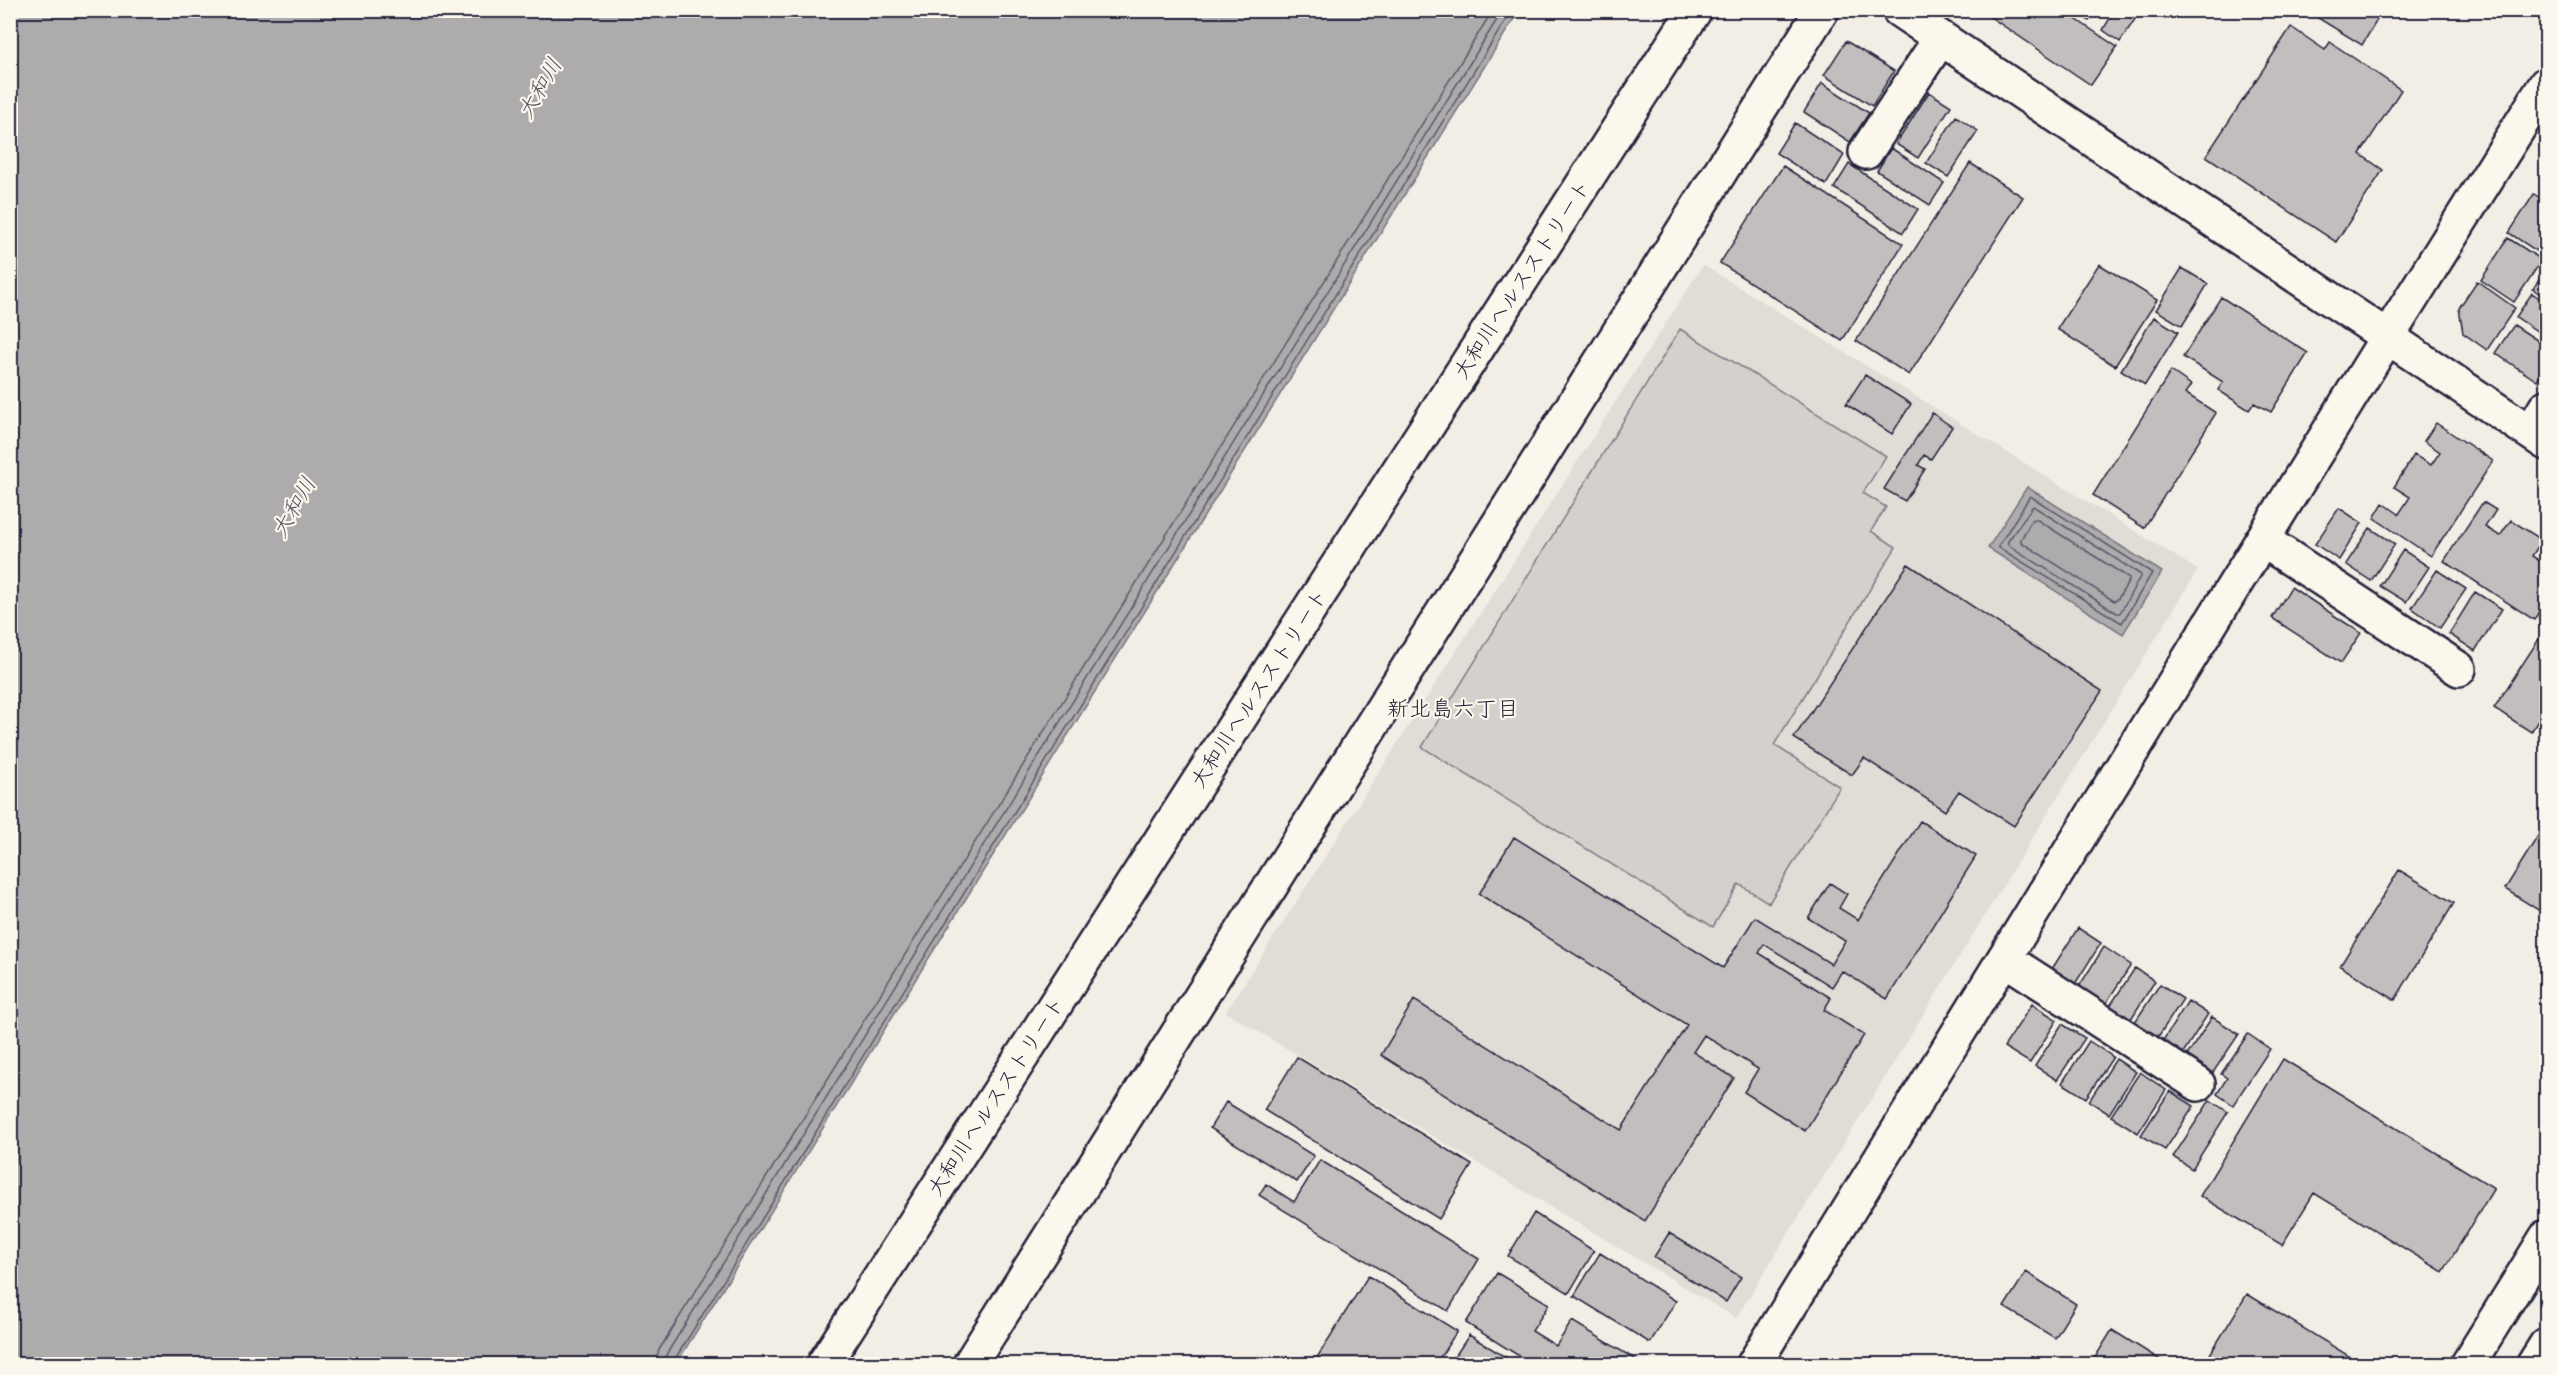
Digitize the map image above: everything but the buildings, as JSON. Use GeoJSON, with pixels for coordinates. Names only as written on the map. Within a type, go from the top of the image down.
{"type":"FeatureCollection","features":[{"type":"Feature","properties":{"kind":"street","name":"大和川ヘルスストリート"},"geometry":{"type":"LineString","coordinates":[[824,1365],[1695,10]]}},
{"type":"Feature","properties":{"kind":"street"},"geometry":{"type":"LineString","coordinates":[[970,1365],[1822,10]]}},
{"type":"Feature","properties":{"kind":"street"},"geometry":{"type":"LineString","coordinates":[[1899,10],[2388,336],[2541,427]]}},
{"type":"Feature","properties":{"kind":"street"},"geometry":{"type":"LineString","coordinates":[[1866,152],[1940,39]]}},
{"type":"Feature","properties":{"kind":"street"},"geometry":{"type":"LineString","coordinates":[[1754,1365],[2264,541],[2388,336],[2547,84]]}},
{"type":"Feature","properties":{"kind":"street"},"geometry":{"type":"LineString","coordinates":[[2264,541],[2459,669]]}},
{"type":"Feature","properties":{"kind":"street"},"geometry":{"type":"LineString","coordinates":[[2005,959],[2198,1084]]}},
{"type":"Feature","properties":{"kind":"street"},"geometry":{"type":"LineString","coordinates":[[2468,1365],[2547,1238]]}},
{"type":"Feature","properties":{"kind":"street"},"geometry":{"type":"LineString","coordinates":[[2534,1365],[2547,1345]]}},
{"type":"Feature","properties":{"kind":"shaded area"},"geometry":{"type":"Polygon","coordinates":[[[1703,265],[2198,570],[1736,1318],[1226,1012],[1703,265]]]}},
{"type":"Feature","properties":{"kind":"shaded area"},"geometry":{"type":"Polygon","coordinates":[[[1680,329],[1886,456],[1863,493],[1886,507],[1871,531],[1896,547],[1774,745],[1840,787],[1769,903],[1739,884],[1713,927],[1422,747],[1680,329]]]}},
{"type":"Feature","properties":{"kind":"water","name":"大和川"},"geometry":{"type":"Polygon","coordinates":[[[10,11],[1519,11],[676,1364],[11,1364],[10,11]]]}},
{"type":"Feature","properties":{"kind":"water"},"geometry":{"type":"Polygon","coordinates":[[[2027,487],[2162,572],[2123,634],[1988,548],[2027,487]]]}},
{"type":"Feature","properties":{"kind":"district","name":"新北島六丁目"},"geometry":{"type":"Point","coordinates":[1453,708]}}]}
